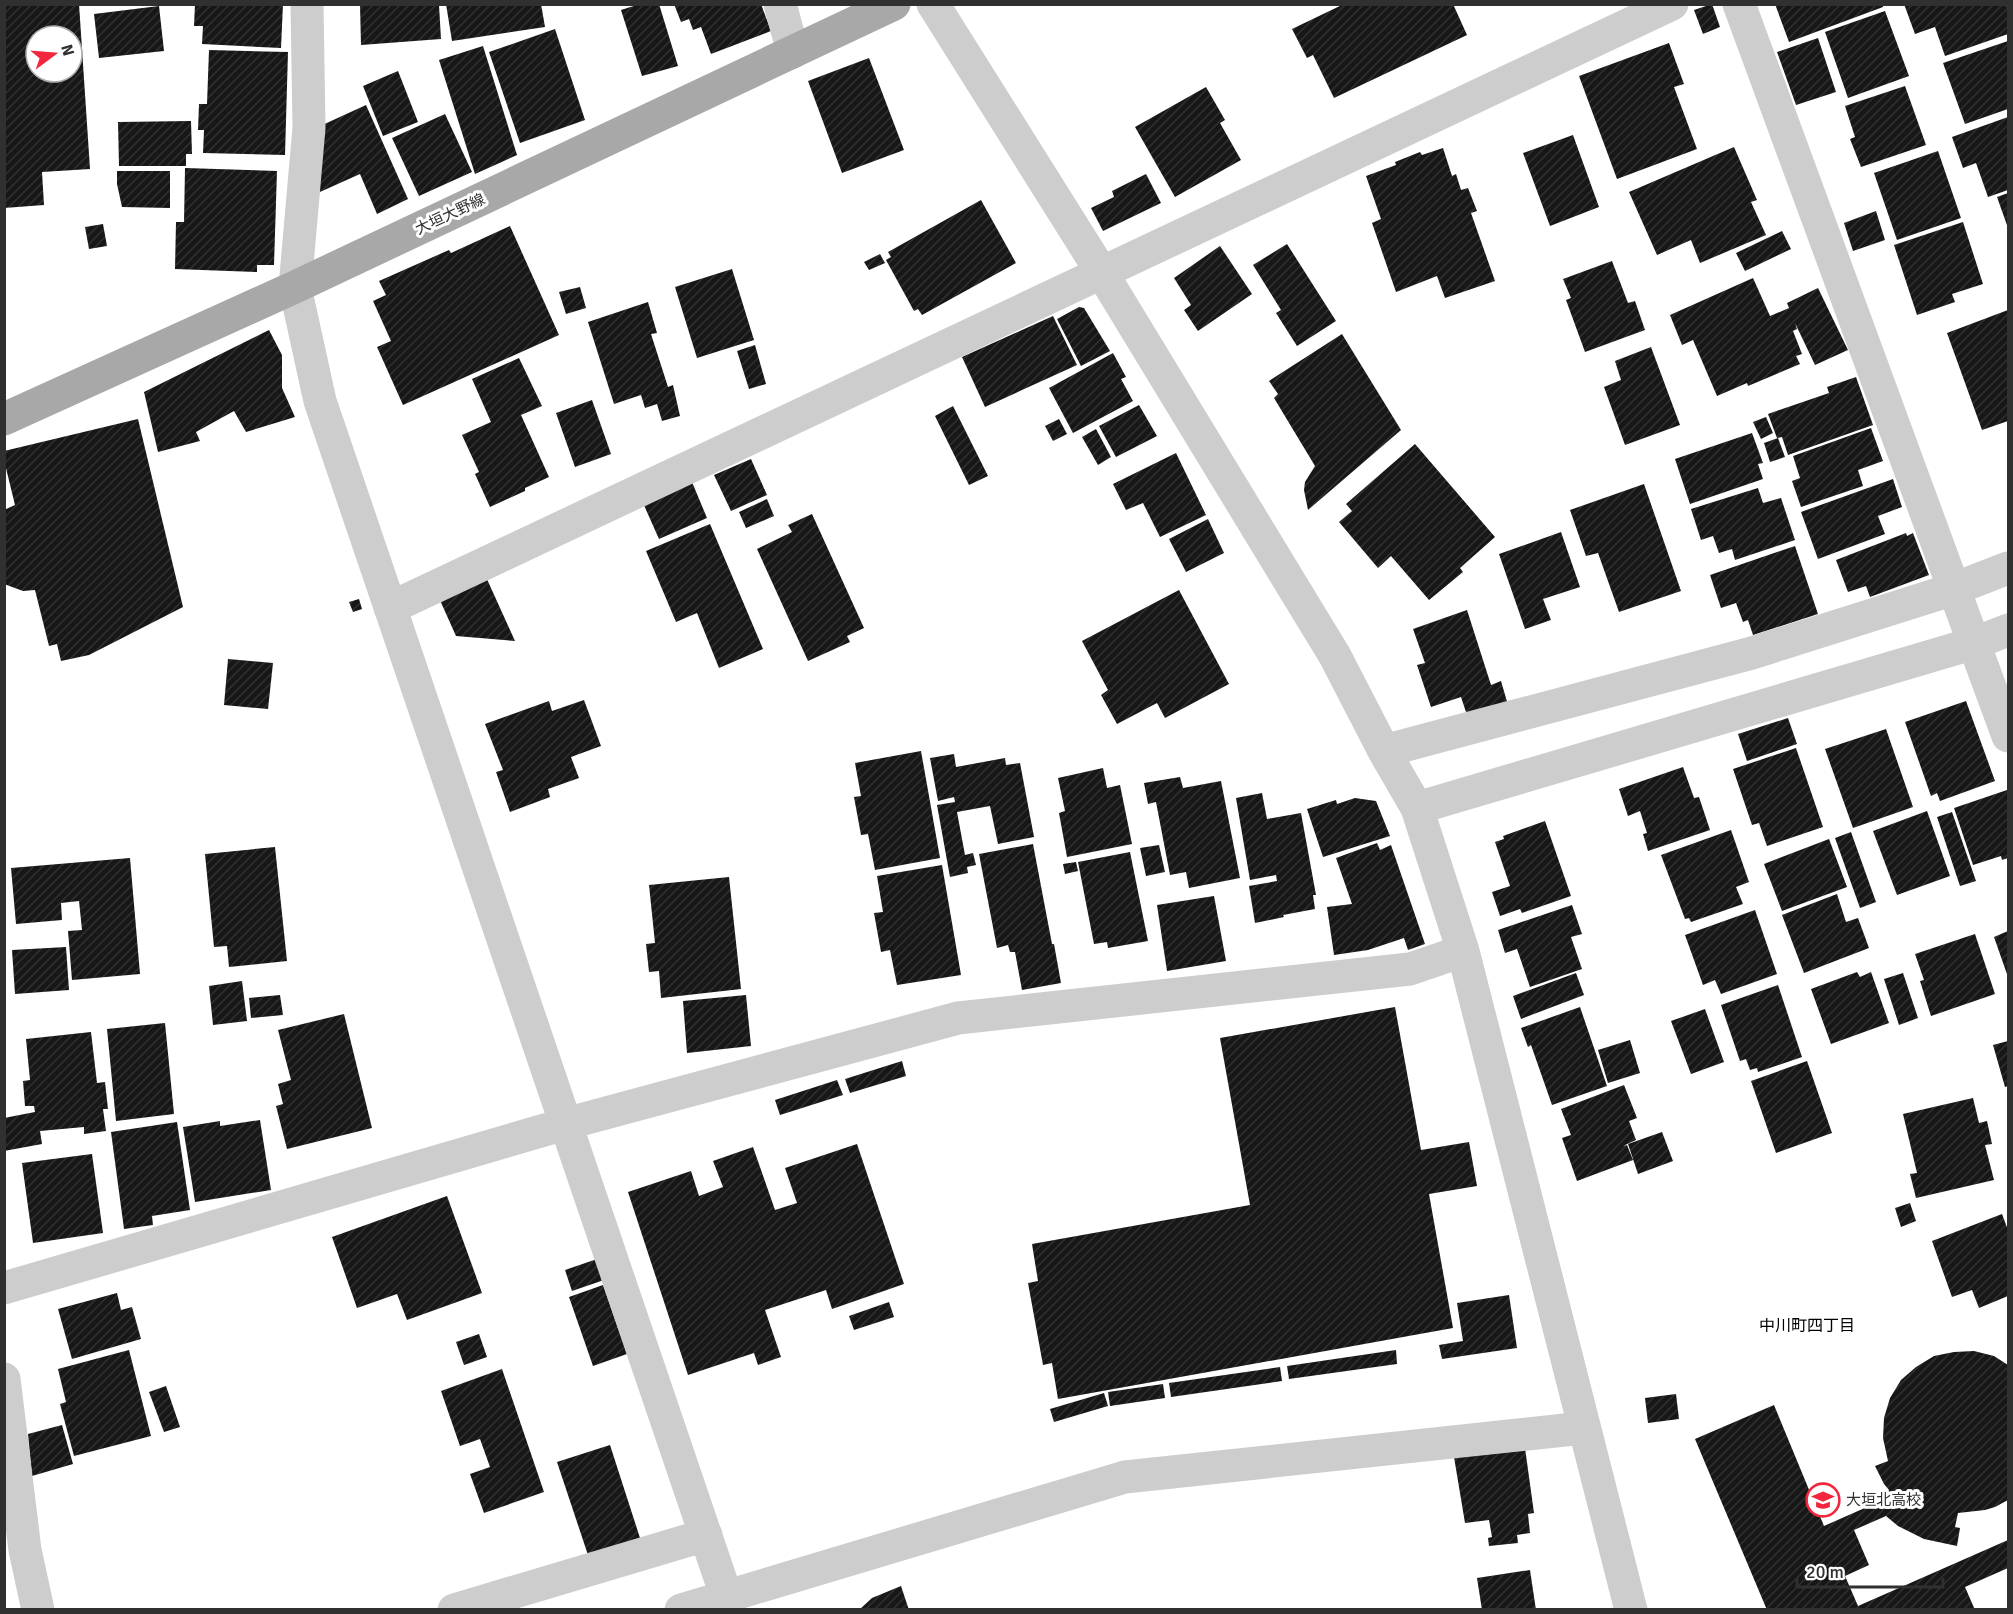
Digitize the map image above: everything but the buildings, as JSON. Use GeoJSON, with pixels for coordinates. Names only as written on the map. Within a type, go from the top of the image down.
{"type":"FeatureCollection","features":[{"type":"Feature","properties":{"kind":"main road","name":"大垣大野線"},"geometry":{"type":"LineString","coordinates":[[4,419],[295,287],[894,4]]}},
{"type":"Feature","properties":{"kind":"street"},"geometry":{"type":"LineString","coordinates":[[308,4],[309,128],[295,287],[320,401],[728,1603]]}},
{"type":"Feature","properties":{"kind":"street"},"geometry":{"type":"LineString","coordinates":[[780,4],[793,52]]}},
{"type":"Feature","properties":{"kind":"street"},"geometry":{"type":"LineString","coordinates":[[933,4],[1102,273],[1335,656],[1384,751],[1417,808],[1463,951],[1631,1610]]}},
{"type":"Feature","properties":{"kind":"street"},"geometry":{"type":"LineString","coordinates":[[390,608],[1672,4]]}},
{"type":"Feature","properties":{"kind":"street"},"geometry":{"type":"LineString","coordinates":[[1739,4],[2008,736]]}},
{"type":"Feature","properties":{"kind":"street"},"geometry":{"type":"LineString","coordinates":[[1384,751],[1752,653],[1954,589],[2008,568]]}},
{"type":"Feature","properties":{"kind":"street"},"geometry":{"type":"LineString","coordinates":[[1417,808],[1975,642],[2008,630]]}},
{"type":"Feature","properties":{"kind":"street"},"geometry":{"type":"LineString","coordinates":[[4,1288],[566,1124],[958,1018],[1410,969],[1463,951]]}},
{"type":"Feature","properties":{"kind":"street"},"geometry":{"type":"LineString","coordinates":[[4,1379],[25,1550],[38,1610]]}},
{"type":"Feature","properties":{"kind":"street"},"geometry":{"type":"LineString","coordinates":[[681,1610],[728,1603],[1125,1477],[1584,1428]]}},
{"type":"Feature","properties":{"kind":"street"},"geometry":{"type":"LineString","coordinates":[[454,1610],[706,1535]]}},
{"type":"Feature","properties":{"kind":"place","name":"大垣北高校"},"geometry":{"type":"Point","coordinates":[1823,1500]}},
{"type":"Feature","properties":{"kind":"district","name":"中川町四丁目"},"geometry":{"type":"Point","coordinates":[1807,1326]}}]}
